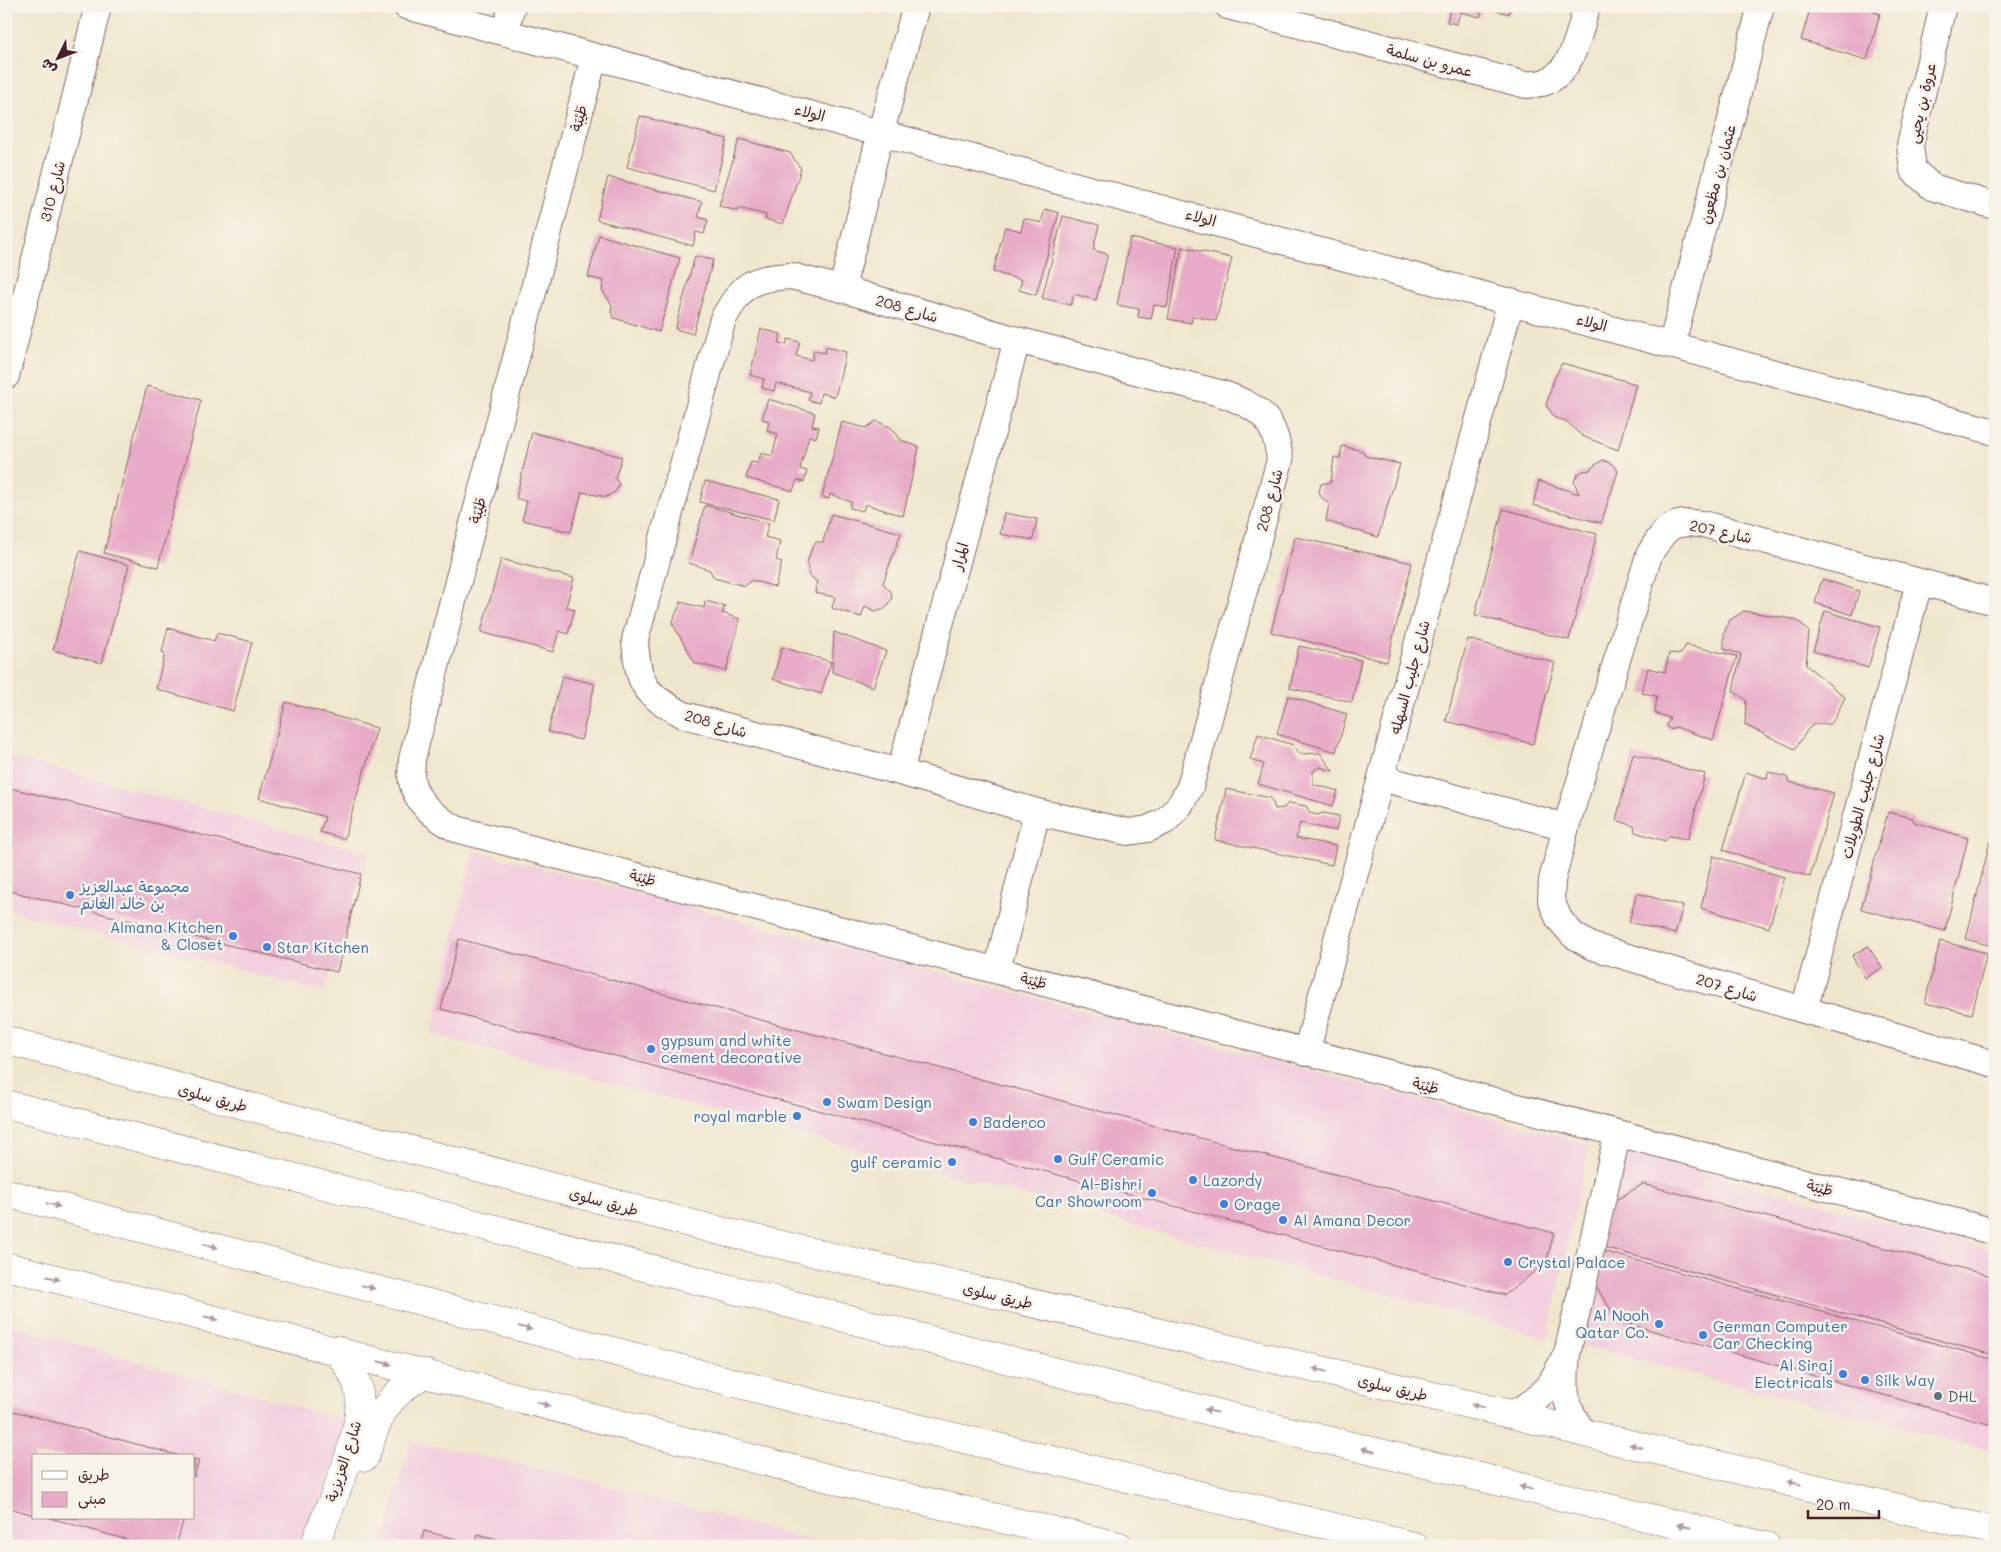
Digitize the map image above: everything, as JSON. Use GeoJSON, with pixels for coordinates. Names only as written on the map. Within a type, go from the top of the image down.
{"type":"FeatureCollection","features":[{"type":"Feature","properties":{"kind":"main road","name":"طريق سلوى"},"geometry":{"type":"LineString","coordinates":[[6,1040],[320,1126],[712,1229],[1511,1414],[1995,1531]]}},
{"type":"Feature","properties":{"kind":"main road"},"geometry":{"type":"LineString","coordinates":[[6,1104],[1246,1420],[1766,1546]]}},
{"type":"Feature","properties":{"kind":"main road"},"geometry":{"type":"LineString","coordinates":[[6,1193],[812,1403],[1414,1546]]}},
{"type":"Feature","properties":{"kind":"main road"},"geometry":{"type":"LineString","coordinates":[[6,1266],[337,1350],[863,1488],[1119,1546]]}},
{"type":"Feature","properties":{"kind":"main road","name":"شارع العزيزية"},"geometry":{"type":"LineString","coordinates":[[314,1546],[351,1446],[360,1405],[354,1374],[337,1350]]}},
{"type":"Feature","properties":{"kind":"main road","name":"شارع العزيزية"},"geometry":{"type":"LineString","coordinates":[[334,1546],[374,1428],[383,1410],[395,1394],[425,1373]]}},
{"type":"Feature","properties":{"kind":"street","name":"شارع 310"},"geometry":{"type":"LineString","coordinates":[[6,376],[98,6]]}},
{"type":"Feature","properties":{"kind":"street","name":"الولاء"},"geometry":{"type":"LineString","coordinates":[[406,6],[594,57],[881,130],[1995,432]]}},
{"type":"Feature","properties":{"kind":"street"},"geometry":{"type":"LineString","coordinates":[[505,32],[512,6]]}},
{"type":"Feature","properties":{"kind":"street"},"geometry":{"type":"LineString","coordinates":[[842,289],[881,130],[916,6]]}},
{"type":"Feature","properties":{"kind":"street","name":"عمرو بن سلمة"},"geometry":{"type":"LineString","coordinates":[[1228,6],[1526,85],[1543,83],[1554,77],[1566,64],[1574,51],[1587,6]]}},
{"type":"Feature","properties":{"kind":"street","name":"عثمان بن مظعون"},"geometry":{"type":"LineString","coordinates":[[1672,343],[1762,6]]}},
{"type":"Feature","properties":{"kind":"street","name":"عروة بن يحيى"},"geometry":{"type":"LineString","coordinates":[[1943,6],[1910,145],[1914,170],[1932,188],[1995,206]]}},
{"type":"Feature","properties":{"kind":"street","name":"طَيْبَة"},"geometry":{"type":"LineString","coordinates":[[594,57],[412,759],[412,782],[420,802],[437,818],[456,829],[997,970],[1617,1136],[1995,1232]]}},
{"type":"Feature","properties":{"kind":"street","name":"شارع 208"},"geometry":{"type":"LineString","coordinates":[[791,276],[842,289],[1017,340],[1223,394],[1249,404],[1268,420],[1278,438],[1280,460],[1190,787],[1180,805],[1165,821],[1148,829],[1128,832],[1037,812],[900,772],[684,716],[663,704],[645,687],[637,667],[635,640],[723,319],[734,301],[748,284],[766,277],[791,276]]}},
{"type":"Feature","properties":{"kind":"street","name":"شارع جليب السهله"},"geometry":{"type":"LineString","coordinates":[[1306,1053],[1511,301]]}},
{"type":"Feature","properties":{"kind":"street","name":"المرار"},"geometry":{"type":"LineString","coordinates":[[900,772],[1017,340]]}},
{"type":"Feature","properties":{"kind":"street","name":"شارع 207"},"geometry":{"type":"LineString","coordinates":[[1995,602],[1707,525],[1687,522],[1675,524],[1661,535],[1649,555],[1566,827],[1552,880],[1551,900],[1559,919],[1573,935],[1591,946],[1804,1010],[1995,1064]]}},
{"type":"Feature","properties":{"kind":"street","name":"شارع جليب الطويلات"},"geometry":{"type":"LineString","coordinates":[[1804,1010],[1919,582]]}},
{"type":"Feature","properties":{"kind":"street"},"geometry":{"type":"LineString","coordinates":[[1381,778],[1566,827]]}},
{"type":"Feature","properties":{"kind":"street"},"geometry":{"type":"LineString","coordinates":[[997,970],[1037,812]]}},
{"type":"Feature","properties":{"kind":"street"},"geometry":{"type":"LineString","coordinates":[[1584,1433],[1567,1406],[1564,1387],[1567,1354],[1617,1136]]}},
{"type":"Feature","properties":{"kind":"street"},"geometry":{"type":"LineString","coordinates":[[1511,1414],[1531,1405],[1544,1393],[1567,1354]]}},
{"type":"Feature","properties":{"kind":"shaded area"},"geometry":{"type":"Polygon","coordinates":[[[6,755],[369,853],[324,992],[6,910],[6,755]]]}},
{"type":"Feature","properties":{"kind":"shaded area"},"geometry":{"type":"Polygon","coordinates":[[[473,850],[1589,1144],[1548,1338],[432,1034],[473,850]]]}},
{"type":"Feature","properties":{"kind":"shaded area"},"geometry":{"type":"Polygon","coordinates":[[[1611,1148],[1995,1251],[1995,1452],[1574,1343],[1611,1148]]]}},
{"type":"Feature","properties":{"kind":"shaded area"},"geometry":{"type":"Polygon","coordinates":[[[6,1324],[350,1422],[302,1546],[25,1546],[6,1541],[6,1324]]]}},
{"type":"Feature","properties":{"kind":"shaded area"},"geometry":{"type":"Polygon","coordinates":[[[411,1441],[591,1481],[832,1546],[382,1546],[411,1441]]]}},
{"type":"Feature","properties":{"kind":"building"},"geometry":{"type":"Polygon","coordinates":[[[1451,6],[1511,6],[1509,14],[1482,7],[1480,17],[1460,12],[1457,24],[1447,22],[1451,6]]]}},
{"type":"Feature","properties":{"kind":"building"},"geometry":{"type":"Polygon","coordinates":[[[1811,6],[1876,6],[1874,12],[1880,14],[1867,60],[1801,40],[1811,6]]]}},
{"type":"Feature","properties":{"kind":"building"},"geometry":{"type":"Polygon","coordinates":[[[640,116],[727,139],[714,190],[627,167],[640,116]]]}},
{"type":"Feature","properties":{"kind":"building"},"geometry":{"type":"Polygon","coordinates":[[[739,139],[790,153],[801,169],[783,224],[765,219],[766,215],[738,208],[737,211],[719,206],[739,139]]]}},
{"type":"Feature","properties":{"kind":"building"},"geometry":{"type":"Polygon","coordinates":[[[608,177],[702,202],[698,217],[708,220],[704,234],[696,232],[693,246],[597,220],[608,177]]]}},
{"type":"Feature","properties":{"kind":"building"},"geometry":{"type":"Polygon","coordinates":[[[1045,209],[1059,213],[1036,295],[1019,290],[1022,280],[993,272],[1005,227],[1021,231],[1024,218],[1041,223],[1045,209]]]}},
{"type":"Feature","properties":{"kind":"building"},"geometry":{"type":"Polygon","coordinates":[[[1063,216],[1099,225],[1093,250],[1108,254],[1096,300],[1074,294],[1071,305],[1042,298],[1063,216]]]}},
{"type":"Feature","properties":{"kind":"building"},"geometry":{"type":"Polygon","coordinates":[[[599,235],[680,258],[659,332],[614,318],[611,313],[612,305],[602,290],[604,281],[588,277],[599,235]]]}},
{"type":"Feature","properties":{"kind":"building"},"geometry":{"type":"Polygon","coordinates":[[[1130,238],[1178,247],[1167,307],[1154,305],[1151,319],[1138,317],[1139,309],[1117,305],[1130,238]]]}},
{"type":"Feature","properties":{"kind":"building"},"geometry":{"type":"Polygon","coordinates":[[[1182,247],[1232,258],[1216,321],[1193,316],[1191,323],[1168,319],[1182,247]]]}},
{"type":"Feature","properties":{"kind":"building"},"geometry":{"type":"Polygon","coordinates":[[[695,256],[713,260],[693,334],[675,329],[695,256]]]}},
{"type":"Feature","properties":{"kind":"building"},"geometry":{"type":"Polygon","coordinates":[[[761,329],[781,334],[779,343],[786,345],[788,339],[800,342],[796,356],[812,360],[814,351],[825,353],[826,347],[846,352],[835,397],[821,393],[819,403],[808,400],[810,392],[776,383],[774,391],[762,388],[764,379],[750,375],[761,329]]]}},
{"type":"Feature","properties":{"kind":"building"},"geometry":{"type":"Polygon","coordinates":[[[1562,363],[1636,384],[1618,450],[1582,436],[1566,421],[1555,418],[1546,405],[1554,379],[1562,363]]]}},
{"type":"Feature","properties":{"kind":"building"},"geometry":{"type":"Polygon","coordinates":[[[147,386],[201,400],[158,567],[104,553],[147,386]]]}},
{"type":"Feature","properties":{"kind":"building"},"geometry":{"type":"Polygon","coordinates":[[[768,399],[815,413],[812,426],[819,427],[816,438],[809,436],[800,469],[807,471],[804,482],[797,480],[793,491],[746,478],[751,462],[758,463],[761,453],[772,456],[778,434],[767,431],[769,421],[762,419],[768,399]]]}},
{"type":"Feature","properties":{"kind":"building"},"geometry":{"type":"Polygon","coordinates":[[[876,421],[892,428],[901,440],[919,447],[903,516],[865,504],[863,511],[850,508],[851,502],[830,494],[829,499],[822,497],[842,422],[866,428],[876,421]]]}},
{"type":"Feature","properties":{"kind":"building"},"geometry":{"type":"Polygon","coordinates":[[[532,432],[622,457],[615,478],[619,484],[616,491],[606,497],[582,492],[571,532],[522,520],[527,502],[516,498],[532,432]]]}},
{"type":"Feature","properties":{"kind":"building"},"geometry":{"type":"Polygon","coordinates":[[[1342,446],[1363,451],[1365,456],[1400,464],[1378,537],[1326,521],[1329,504],[1322,498],[1319,492],[1321,484],[1331,482],[1334,457],[1340,458],[1342,446]]]}},
{"type":"Feature","properties":{"kind":"building"},"geometry":{"type":"Polygon","coordinates":[[[1603,460],[1612,464],[1618,471],[1601,523],[1533,505],[1539,481],[1579,494],[1574,481],[1578,474],[1590,470],[1603,460]]]}},
{"type":"Feature","properties":{"kind":"building"},"geometry":{"type":"Polygon","coordinates":[[[705,481],[779,499],[774,520],[700,502],[705,481]]]}},
{"type":"Feature","properties":{"kind":"building"},"geometry":{"type":"Polygon","coordinates":[[[705,505],[769,523],[765,537],[780,541],[776,560],[782,562],[775,587],[752,580],[745,586],[714,578],[710,570],[689,563],[705,505]]]}},
{"type":"Feature","properties":{"kind":"building"},"geometry":{"type":"Polygon","coordinates":[[[1503,509],[1597,534],[1569,640],[1475,615],[1503,509]]]}},
{"type":"Feature","properties":{"kind":"building"},"geometry":{"type":"Polygon","coordinates":[[[1004,513],[1037,519],[1033,540],[1000,534],[1004,513]]]}},
{"type":"Feature","properties":{"kind":"building"},"geometry":{"type":"Polygon","coordinates":[[[831,514],[901,533],[883,583],[891,592],[892,599],[885,608],[875,611],[865,606],[861,617],[832,608],[835,597],[815,593],[817,582],[809,575],[807,563],[816,542],[823,542],[831,514]]]}},
{"type":"Feature","properties":{"kind":"building"},"geometry":{"type":"Polygon","coordinates":[[[1295,537],[1412,563],[1387,662],[1271,632],[1295,537]]]}},
{"type":"Feature","properties":{"kind":"building"},"geometry":{"type":"Polygon","coordinates":[[[80,551],[129,565],[102,663],[53,650],[80,551]]]}},
{"type":"Feature","properties":{"kind":"building"},"geometry":{"type":"Polygon","coordinates":[[[501,559],[574,578],[566,607],[575,609],[568,634],[559,631],[553,652],[481,632],[501,559]]]}},
{"type":"Feature","properties":{"kind":"building"},"geometry":{"type":"Polygon","coordinates":[[[1822,579],[1859,591],[1852,615],[1815,603],[1822,579]]]}},
{"type":"Feature","properties":{"kind":"building"},"geometry":{"type":"Polygon","coordinates":[[[705,601],[725,606],[722,613],[740,619],[726,671],[695,663],[672,623],[681,602],[704,608],[705,601]]]}},
{"type":"Feature","properties":{"kind":"building"},"geometry":{"type":"Polygon","coordinates":[[[1744,611],[1793,619],[1802,624],[1809,632],[1806,665],[1845,697],[1830,724],[1814,724],[1808,729],[1795,749],[1745,725],[1746,700],[1733,691],[1741,654],[1724,649],[1724,633],[1729,621],[1744,611]]]}},
{"type":"Feature","properties":{"kind":"building"},"geometry":{"type":"Polygon","coordinates":[[[1825,611],[1880,627],[1868,668],[1813,651],[1825,611]]]}},
{"type":"Feature","properties":{"kind":"building"},"geometry":{"type":"Polygon","coordinates":[[[168,628],[214,641],[217,633],[252,642],[233,711],[156,689],[165,653],[162,652],[168,628]]]}},
{"type":"Feature","properties":{"kind":"building"},"geometry":{"type":"Polygon","coordinates":[[[834,632],[886,651],[873,687],[832,672],[834,632]]]}},
{"type":"Feature","properties":{"kind":"building"},"geometry":{"type":"Polygon","coordinates":[[[1468,639],[1555,663],[1533,744],[1446,721],[1468,639]]]}},
{"type":"Feature","properties":{"kind":"building"},"geometry":{"type":"Polygon","coordinates":[[[1686,645],[1737,656],[1713,740],[1676,727],[1671,730],[1666,726],[1670,718],[1655,713],[1657,696],[1642,693],[1648,668],[1665,672],[1669,653],[1681,654],[1686,645]]]}},
{"type":"Feature","properties":{"kind":"building"},"geometry":{"type":"Polygon","coordinates":[[[1299,646],[1361,660],[1352,702],[1290,688],[1299,646]]]}},
{"type":"Feature","properties":{"kind":"building"},"geometry":{"type":"Polygon","coordinates":[[[782,647],[831,662],[821,694],[773,679],[782,647]]]}},
{"type":"Feature","properties":{"kind":"building"},"geometry":{"type":"Polygon","coordinates":[[[562,676],[595,684],[581,740],[548,732],[562,676]]]}},
{"type":"Feature","properties":{"kind":"building"},"geometry":{"type":"Polygon","coordinates":[[[1288,696],[1347,714],[1336,752],[1277,734],[1288,696]]]}},
{"type":"Feature","properties":{"kind":"building"},"geometry":{"type":"Polygon","coordinates":[[[286,702],[377,728],[344,839],[320,832],[325,817],[259,798],[286,702]]]}},
{"type":"Feature","properties":{"kind":"building"},"geometry":{"type":"Polygon","coordinates":[[[1258,734],[1293,745],[1300,754],[1320,753],[1333,771],[1320,767],[1313,771],[1313,784],[1338,791],[1333,806],[1258,784],[1264,764],[1250,760],[1258,734]]]}},
{"type":"Feature","properties":{"kind":"building"},"geometry":{"type":"Polygon","coordinates":[[[1633,754],[1705,774],[1688,839],[1669,836],[1665,841],[1635,832],[1634,826],[1616,820],[1633,754]]]}},
{"type":"Feature","properties":{"kind":"building"},"geometry":{"type":"Polygon","coordinates":[[[1746,772],[1767,779],[1768,772],[1787,777],[1789,782],[1834,793],[1810,877],[1723,850],[1746,772]]]}},
{"type":"Feature","properties":{"kind":"building"},"geometry":{"type":"Polygon","coordinates":[[[6,787],[361,874],[337,972],[6,890],[6,787]]]}},
{"type":"Feature","properties":{"kind":"building"},"geometry":{"type":"Polygon","coordinates":[[[1226,789],[1271,798],[1275,809],[1284,808],[1288,803],[1306,806],[1310,813],[1317,815],[1324,813],[1339,816],[1336,831],[1300,823],[1296,838],[1336,846],[1332,865],[1215,840],[1226,789]]]}},
{"type":"Feature","properties":{"kind":"building"},"geometry":{"type":"Polygon","coordinates":[[[1888,812],[1913,818],[1914,822],[1968,838],[1945,931],[1861,909],[1888,812]]]}},
{"type":"Feature","properties":{"kind":"building"},"geometry":{"type":"Polygon","coordinates":[[[1990,842],[1995,844],[1995,947],[1966,939],[1990,842]]]}},
{"type":"Feature","properties":{"kind":"building"},"geometry":{"type":"Polygon","coordinates":[[[1713,856],[1784,877],[1769,928],[1701,908],[1713,856]]]}},
{"type":"Feature","properties":{"kind":"building"},"geometry":{"type":"Polygon","coordinates":[[[1637,893],[1683,906],[1675,934],[1629,922],[1637,893]]]}},
{"type":"Feature","properties":{"kind":"building"},"geometry":{"type":"Polygon","coordinates":[[[459,939],[1554,1233],[1546,1263],[1505,1295],[441,1009],[459,939]]]}},
{"type":"Feature","properties":{"kind":"building"},"geometry":{"type":"Polygon","coordinates":[[[1940,941],[1987,953],[1972,1014],[1925,1003],[1940,941]]]}},
{"type":"Feature","properties":{"kind":"building"},"geometry":{"type":"Polygon","coordinates":[[[1868,946],[1882,968],[1865,978],[1852,956],[1868,946]]]}},
{"type":"Feature","properties":{"kind":"building"},"geometry":{"type":"Polygon","coordinates":[[[1643,1184],[1995,1277],[1995,1332],[1989,1354],[1600,1246],[1611,1203],[1643,1184]]]}},
{"type":"Feature","properties":{"kind":"building"},"geometry":{"type":"Polygon","coordinates":[[[1599,1250],[1995,1360],[1995,1426],[1618,1321],[1591,1279],[1599,1250]]]}},
{"type":"Feature","properties":{"kind":"building"},"geometry":{"type":"Polygon","coordinates":[[[6,1409],[173,1454],[32,1454],[32,1514],[6,1507],[6,1409]]]}},
{"type":"Feature","properties":{"kind":"building"},"geometry":{"type":"Polygon","coordinates":[[[195,1460],[199,1461],[195,1474],[195,1460]]]}},
{"type":"Feature","properties":{"kind":"building"},"geometry":{"type":"Polygon","coordinates":[[[57,1520],[183,1520],[176,1546],[149,1546],[57,1520]]]}},
{"type":"Feature","properties":{"kind":"building"},"geometry":{"type":"Polygon","coordinates":[[[424,1531],[468,1542],[467,1546],[420,1546],[424,1531]]]}},
{"type":"Feature","properties":{"kind":"building"},"geometry":{"type":"Polygon","coordinates":[[[478,1534],[520,1545],[520,1546],[475,1546],[478,1534]]]}},
{"type":"Feature","properties":{"kind":"place","name":"مجموعة عبدالعزيز بن خالد الغانم"},"geometry":{"type":"Point","coordinates":[70,895]}},
{"type":"Feature","properties":{"kind":"place","name":"Almana Kitchen & Closet"},"geometry":{"type":"Point","coordinates":[233,936]}},
{"type":"Feature","properties":{"kind":"place","name":"Star Kitchen"},"geometry":{"type":"Point","coordinates":[267,947]}},
{"type":"Feature","properties":{"kind":"place","name":"gypsum and white cement decorative"},"geometry":{"type":"Point","coordinates":[651,1049]}},
{"type":"Feature","properties":{"kind":"place","name":"Swam Design"},"geometry":{"type":"Point","coordinates":[827,1102]}},
{"type":"Feature","properties":{"kind":"place","name":"royal marble"},"geometry":{"type":"Point","coordinates":[797,1116]}},
{"type":"Feature","properties":{"kind":"place","name":"Baderco"},"geometry":{"type":"Point","coordinates":[973,1122]}},
{"type":"Feature","properties":{"kind":"place","name":"Gulf Ceramic"},"geometry":{"type":"Point","coordinates":[1058,1159]}},
{"type":"Feature","properties":{"kind":"place","name":"gulf ceramic"},"geometry":{"type":"Point","coordinates":[952,1162]}},
{"type":"Feature","properties":{"kind":"place","name":"Lazordy"},"geometry":{"type":"Point","coordinates":[1193,1180]}},
{"type":"Feature","properties":{"kind":"place","name":"Al-Bishri Car Showroom"},"geometry":{"type":"Point","coordinates":[1152,1193]}},
{"type":"Feature","properties":{"kind":"place","name":"Orage"},"geometry":{"type":"Point","coordinates":[1224,1204]}},
{"type":"Feature","properties":{"kind":"place","name":"Al Amana Decor"},"geometry":{"type":"Point","coordinates":[1283,1220]}},
{"type":"Feature","properties":{"kind":"place","name":"Crystal Palace"},"geometry":{"type":"Point","coordinates":[1508,1262]}},
{"type":"Feature","properties":{"kind":"place","name":"Al Nooh Qatar Co."},"geometry":{"type":"Point","coordinates":[1659,1324]}},
{"type":"Feature","properties":{"kind":"place","name":"German Computer Car Checking"},"geometry":{"type":"Point","coordinates":[1703,1335]}},
{"type":"Feature","properties":{"kind":"place","name":"Al Siraj Electricals"},"geometry":{"type":"Point","coordinates":[1843,1374]}},
{"type":"Feature","properties":{"kind":"place","name":"Silk Way"},"geometry":{"type":"Point","coordinates":[1865,1380]}},
{"type":"Feature","properties":{"kind":"place","name":"DHL"},"geometry":{"type":"Point","coordinates":[1938,1396]}}]}
